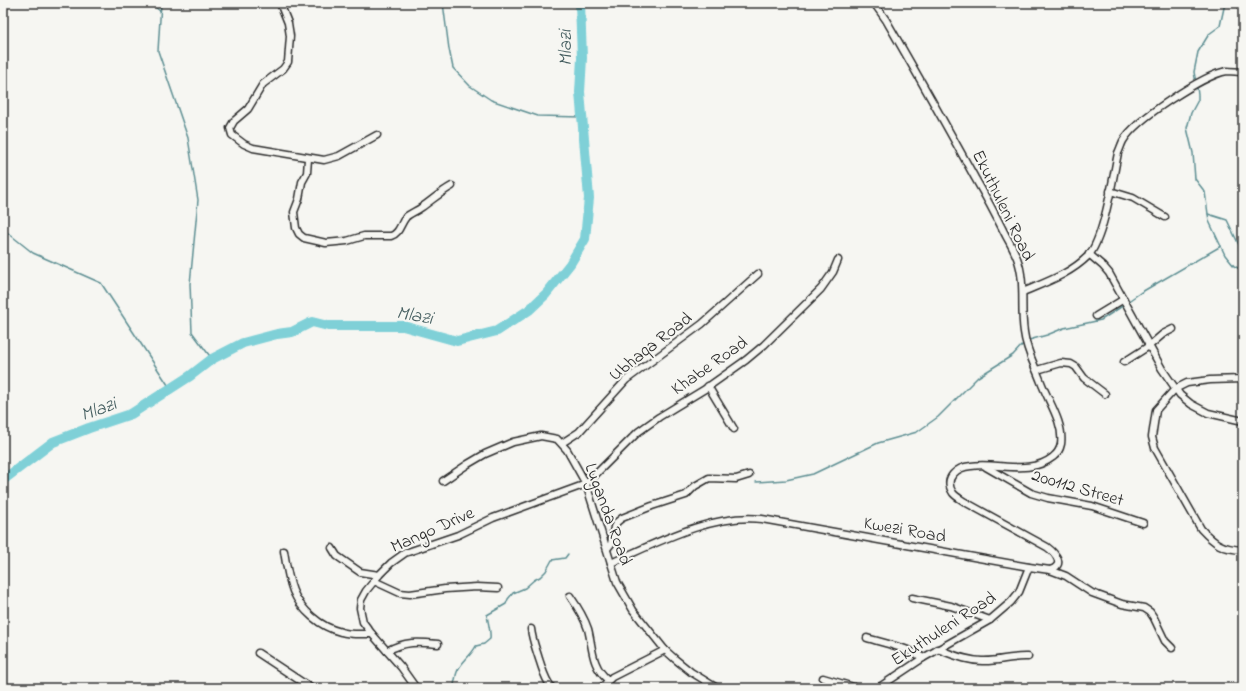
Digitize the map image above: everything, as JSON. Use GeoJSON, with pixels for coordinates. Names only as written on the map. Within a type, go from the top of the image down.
{"type":"FeatureCollection","features":[{"type":"Feature","properties":{"kind":"street"},"geometry":{"type":"LineString","coordinates":[[280,3],[288,22],[290,36],[288,62],[283,69],[263,84],[248,109],[234,121],[230,128],[230,132],[235,138],[249,147],[308,159],[324,160],[332,159],[377,135]]}},
{"type":"Feature","properties":{"kind":"street","name":"Ekuthuleni Road"},"geometry":{"type":"LineString","coordinates":[[874,3],[886,20],[995,214],[1017,258],[1023,292],[1024,334],[1029,352],[1057,418],[1061,434],[1061,445],[1056,454],[1048,461],[1026,468],[973,465],[960,468],[956,471],[950,481],[951,488],[954,494],[965,502],[1054,552],[1057,556],[1058,564],[1050,570]]}},
{"type":"Feature","properties":{"kind":"street"},"geometry":{"type":"LineString","coordinates":[[1023,292],[1059,277],[1079,264],[1089,254],[1101,231],[1118,153],[1123,140],[1136,127],[1191,86],[1207,77],[1228,71],[1243,72]]}},
{"type":"Feature","properties":{"kind":"street"},"geometry":{"type":"LineString","coordinates":[[308,159],[307,172],[302,182],[299,200],[294,212],[296,228],[299,234],[304,238],[315,241],[336,243],[364,236],[394,234],[399,229],[406,217],[452,186]]}},
{"type":"Feature","properties":{"kind":"street"},"geometry":{"type":"LineString","coordinates":[[1110,191],[1133,198],[1165,217]]}},
{"type":"Feature","properties":{"kind":"street"},"geometry":{"type":"LineString","coordinates":[[1089,254],[1109,273],[1149,346],[1180,395],[1191,404],[1208,413],[1243,421]]}},
{"type":"Feature","properties":{"kind":"street","name":"Khabe Road"},"geometry":{"type":"LineString","coordinates":[[586,484],[638,432],[746,360],[783,327],[829,280],[838,260]]}},
{"type":"Feature","properties":{"kind":"street","name":"Ubhaqa Road"},"geometry":{"type":"LineString","coordinates":[[562,443],[579,432],[626,380],[702,324],[758,274]]}},
{"type":"Feature","properties":{"kind":"street"},"geometry":{"type":"LineString","coordinates":[[1096,316],[1124,299]]}},
{"type":"Feature","properties":{"kind":"street"},"geometry":{"type":"LineString","coordinates":[[1124,362],[1173,329]]}},
{"type":"Feature","properties":{"kind":"street"},"geometry":{"type":"LineString","coordinates":[[1037,370],[1062,363],[1072,364],[1084,378],[1105,394]]}},
{"type":"Feature","properties":{"kind":"street"},"geometry":{"type":"LineString","coordinates":[[1243,379],[1210,380],[1187,383],[1175,389],[1156,410],[1152,437],[1155,448],[1201,529],[1216,544],[1225,548],[1243,550]]}},
{"type":"Feature","properties":{"kind":"street"},"geometry":{"type":"LineString","coordinates":[[708,386],[734,429]]}},
{"type":"Feature","properties":{"kind":"street"},"geometry":{"type":"LineString","coordinates":[[443,481],[479,457],[513,442],[541,436],[557,439],[562,443]]}},
{"type":"Feature","properties":{"kind":"street","name":"Luganda Road"},"geometry":{"type":"LineString","coordinates":[[562,443],[586,484],[617,582],[633,610],[675,659],[691,672],[717,688]]}},
{"type":"Feature","properties":{"kind":"street","name":"200112 Street"},"geometry":{"type":"LineString","coordinates":[[985,466],[1031,493],[1048,498],[1092,506],[1143,523]]}},
{"type":"Feature","properties":{"kind":"street"},"geometry":{"type":"LineString","coordinates":[[607,550],[611,544],[614,527],[622,518],[657,504],[686,495],[695,486],[709,478],[736,479],[749,475]]}},
{"type":"Feature","properties":{"kind":"street","name":"Mango Drive"},"geometry":{"type":"LineString","coordinates":[[416,688],[401,667],[372,634],[364,622],[360,608],[361,600],[366,591],[379,575],[391,563],[406,553],[458,535],[493,518],[586,484]]}},
{"type":"Feature","properties":{"kind":"street","name":"Kwezi Road"},"geometry":{"type":"LineString","coordinates":[[611,563],[661,541],[705,525],[727,519],[750,517],[825,529],[1050,570],[1066,576],[1092,593],[1122,604],[1144,608],[1150,612],[1165,640],[1172,648]]}},
{"type":"Feature","properties":{"kind":"street"},"geometry":{"type":"LineString","coordinates":[[332,548],[337,556],[360,572],[379,575]]}},
{"type":"Feature","properties":{"kind":"street"},"geometry":{"type":"LineString","coordinates":[[284,551],[293,590],[299,602],[308,612],[318,621],[341,633],[372,634]]}},
{"type":"Feature","properties":{"kind":"street","name":"Ekuthuleni Road"},"geometry":{"type":"LineString","coordinates":[[878,688],[937,649],[990,620],[1011,602],[1019,592],[1029,567]]}},
{"type":"Feature","properties":{"kind":"street"},"geometry":{"type":"LineString","coordinates":[[374,581],[400,593],[410,594],[445,589],[477,587],[498,588]]}},
{"type":"Feature","properties":{"kind":"street"},"geometry":{"type":"LineString","coordinates":[[570,596],[588,628],[594,662],[600,672],[608,680]]}},
{"type":"Feature","properties":{"kind":"street"},"geometry":{"type":"LineString","coordinates":[[912,598],[952,606],[990,620]]}},
{"type":"Feature","properties":{"kind":"street"},"geometry":{"type":"LineString","coordinates":[[531,628],[543,673],[552,688]]}},
{"type":"Feature","properties":{"kind":"street"},"geometry":{"type":"LineString","coordinates":[[866,638],[909,650],[917,653],[923,658]]}},
{"type":"Feature","properties":{"kind":"street"},"geometry":{"type":"LineString","coordinates":[[386,651],[405,643],[438,644]]}},
{"type":"Feature","properties":{"kind":"street"},"geometry":{"type":"LineString","coordinates":[[937,649],[962,658],[982,661],[991,661],[1010,657],[1028,657]]}},
{"type":"Feature","properties":{"kind":"street"},"geometry":{"type":"LineString","coordinates":[[600,688],[608,680],[666,650]]}},
{"type":"Feature","properties":{"kind":"street"},"geometry":{"type":"LineString","coordinates":[[258,653],[312,688]]}},
{"type":"Feature","properties":{"kind":"street"},"geometry":{"type":"LineString","coordinates":[[822,678],[857,688]]}},
{"type":"Feature","properties":{"kind":"waterway"},"geometry":{"type":"LineString","coordinates":[[150,3],[160,11]]}},
{"type":"Feature","properties":{"kind":"waterway"},"geometry":{"type":"LineString","coordinates":[[161,3],[158,51],[188,138],[198,200],[190,284],[192,332],[212,359]]}},
{"type":"Feature","properties":{"kind":"waterway"},"geometry":{"type":"LineString","coordinates":[[443,3],[453,68],[470,86],[491,100],[538,116],[582,117]]}},
{"type":"Feature","properties":{"kind":"waterway","name":"Mlazi"},"geometry":{"type":"LineString","coordinates":[[3,480],[53,442],[131,414],[190,376],[212,359],[243,343],[277,334],[292,332],[312,322],[328,326],[403,326],[457,341],[497,331],[529,310],[546,294],[570,264],[585,239],[589,198],[580,92],[582,58],[580,3]]}},
{"type":"Feature","properties":{"kind":"waterway"},"geometry":{"type":"LineString","coordinates":[[1196,83],[1194,72],[1198,52],[1209,34],[1220,26],[1225,3]]}},
{"type":"Feature","properties":{"kind":"waterway"},"geometry":{"type":"LineString","coordinates":[[1197,87],[1198,100],[1191,113],[1187,128],[1193,153],[1195,179],[1205,192],[1208,214],[1227,220],[1239,245],[1243,279]]}},
{"type":"Feature","properties":{"kind":"waterway"},"geometry":{"type":"LineString","coordinates":[[1208,214],[1209,221],[1225,255],[1234,266],[1242,270]]}},
{"type":"Feature","properties":{"kind":"waterway"},"geometry":{"type":"LineString","coordinates":[[3,229],[33,253],[101,283],[170,388]]}},
{"type":"Feature","properties":{"kind":"waterway"},"geometry":{"type":"LineString","coordinates":[[1127,302],[1221,246]]}},
{"type":"Feature","properties":{"kind":"waterway"},"geometry":{"type":"LineString","coordinates":[[1029,340],[1064,328],[1101,320],[1124,305]]}},
{"type":"Feature","properties":{"kind":"waterway"},"geometry":{"type":"LineString","coordinates":[[756,482],[786,480],[813,474],[878,443],[917,432],[938,417],[978,377],[1013,355],[1023,344]]}},
{"type":"Feature","properties":{"kind":"waterway"},"geometry":{"type":"LineString","coordinates":[[453,688],[457,672],[461,665],[476,646],[484,644],[490,639],[487,615],[506,604],[513,593],[525,588],[540,577],[546,571],[552,560],[565,558],[568,554]]}}]}
